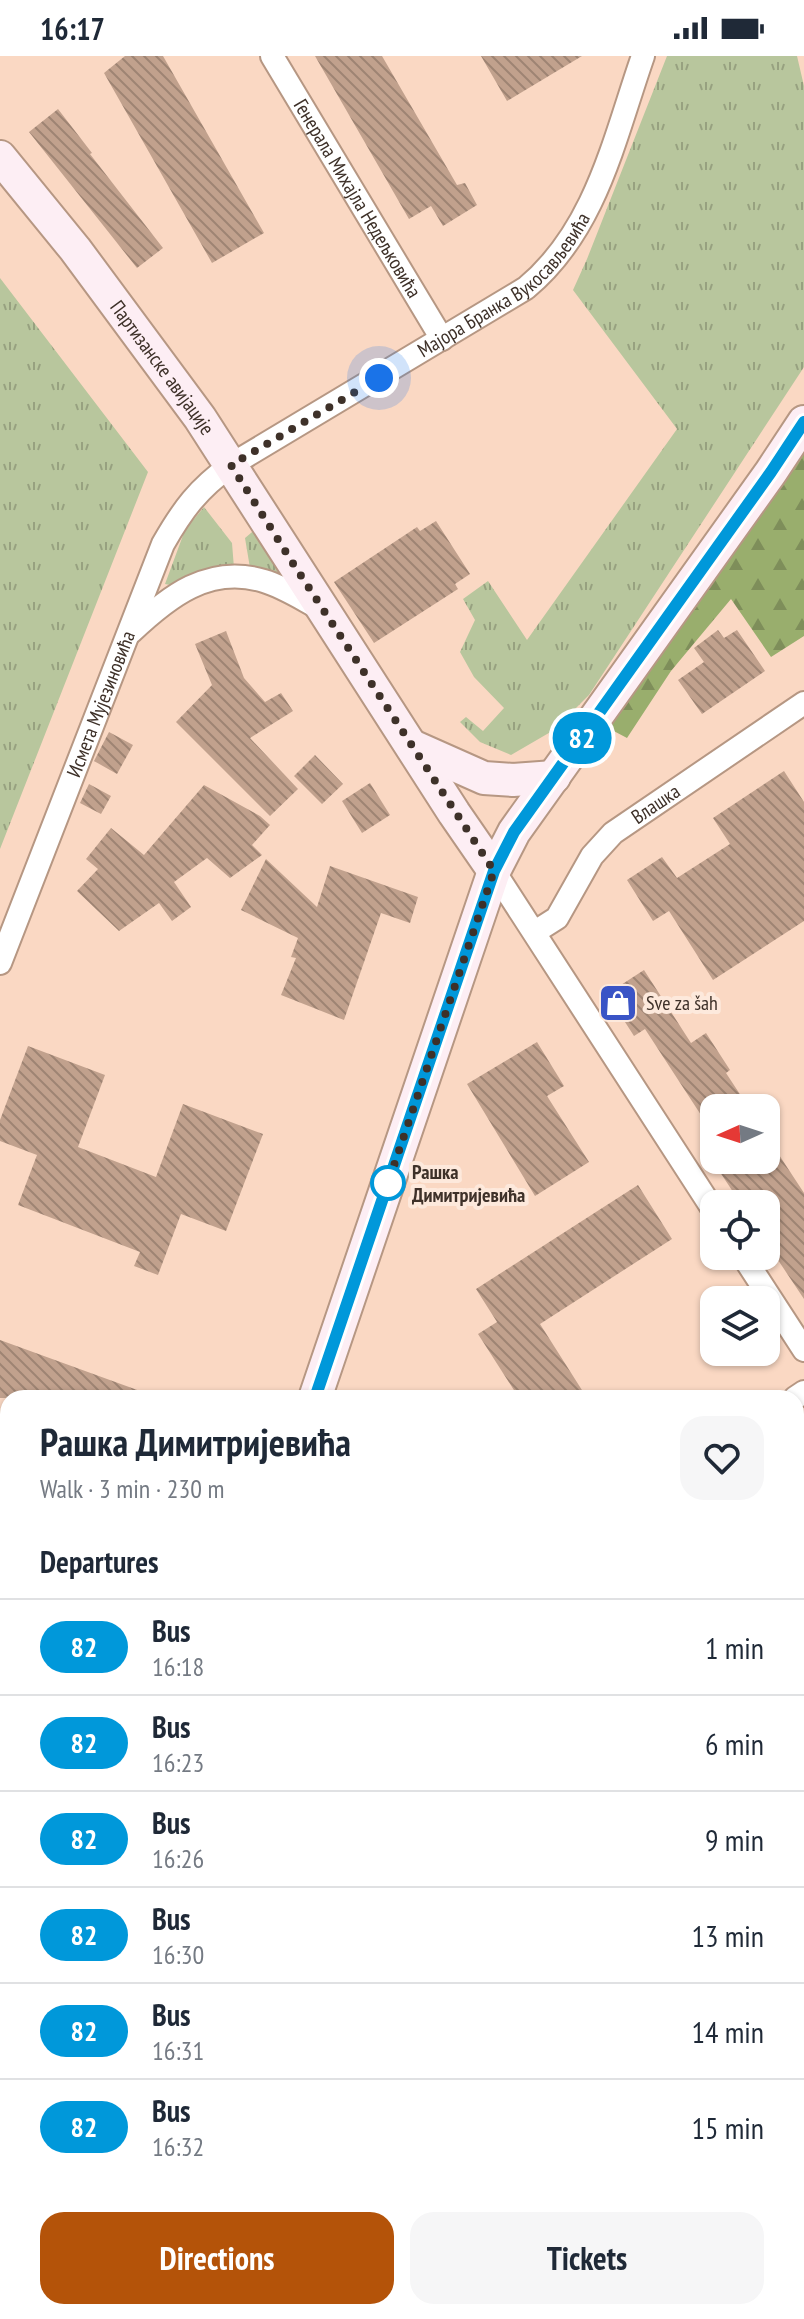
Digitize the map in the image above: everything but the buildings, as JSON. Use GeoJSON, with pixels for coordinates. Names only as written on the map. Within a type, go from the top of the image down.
{"type":"FeatureCollection","features":[{"type":"Feature","properties":{"kind":"main road","name":"Партизанске авијације"},"geometry":{"type":"LineString","coordinates":[[0,157],[84,261],[200,418],[494,871]]}},
{"type":"Feature","properties":{"kind":"main road"},"geometry":{"type":"LineString","coordinates":[[318,1390],[494,871],[514,832],[804,422]]}},
{"type":"Feature","properties":{"kind":"main road"},"geometry":{"type":"LineString","coordinates":[[412,746],[484,778],[513,780],[554,777]]}},
{"type":"Feature","properties":{"kind":"street","name":"Генерала Михајла Недељковића"},"geometry":{"type":"LineString","coordinates":[[272,56],[442,339]]}},
{"type":"Feature","properties":{"kind":"street","name":"Мајора Бранка Вукосављевића"},"geometry":{"type":"LineString","coordinates":[[231,465],[526,288],[552,265],[567,247],[595,194],[643,56]]}},
{"type":"Feature","properties":{"kind":"street","name":"Исмета Мујезиновића"},"geometry":{"type":"LineString","coordinates":[[0,963],[163,544],[181,512],[202,487],[231,465]]}},
{"type":"Feature","properties":{"kind":"street"},"geometry":{"type":"LineString","coordinates":[[125,639],[159,605],[191,585],[218,579],[244,577],[262,580],[323,610]]}},
{"type":"Feature","properties":{"kind":"street","name":"Влашка"},"geometry":{"type":"LineString","coordinates":[[535,932],[557,918],[592,856],[613,833],[804,703]]}},
{"type":"Feature","properties":{"kind":"street"},"geometry":{"type":"LineString","coordinates":[[494,871],[701,1190]]}},
{"type":"Feature","properties":{"kind":"street"},"geometry":{"type":"LineString","coordinates":[[752,1270],[804,1350]]}},
{"type":"Feature","properties":{"kind":"green space"},"geometry":{"type":"Polygon","coordinates":[[[667,56],[797,56],[804,86],[804,367],[589,695],[554,730],[511,755],[480,742],[460,722],[466,717],[483,731],[504,708],[474,677],[460,652],[475,620],[463,599],[488,581],[527,640],[677,429],[573,290],[667,56]]]}},
{"type":"Feature","properties":{"kind":"green space"},"geometry":{"type":"Polygon","coordinates":[[[0,278],[148,472],[0,849],[0,278]]]}},
{"type":"Feature","properties":{"kind":"green space"},"geometry":{"type":"Polygon","coordinates":[[[804,443],[804,636],[771,657],[731,599],[671,671],[627,738],[608,728],[804,443]]]}},
{"type":"Feature","properties":{"kind":"green space"},"geometry":{"type":"Polygon","coordinates":[[[204,507],[232,543],[234,568],[204,569],[170,585],[165,584],[185,530],[204,507]]]}},
{"type":"Feature","properties":{"kind":"green space"},"geometry":{"type":"Polygon","coordinates":[[[257,528],[283,576],[281,578],[250,568],[245,538],[257,528]]]}},
{"type":"Feature","properties":{"kind":"bus line","name":"82"},"geometry":{"type":"LineString","coordinates":[[318,1390],[494,871],[514,832],[804,422]]}},
{"type":"Feature","properties":{"kind":"place","name":"Sve za šah"},"geometry":{"type":"Point","coordinates":[618,1003]}},
{"type":"Feature","properties":{"kind":"place","name":"Рашка Димитријевића"},"geometry":{"type":"Point","coordinates":[388,1183]}},
{"type":"Feature","properties":{"kind":"route"},"geometry":{"type":"LineString","coordinates":[[379,378],[231,465],[494,871],[388,1183]]}}]}
